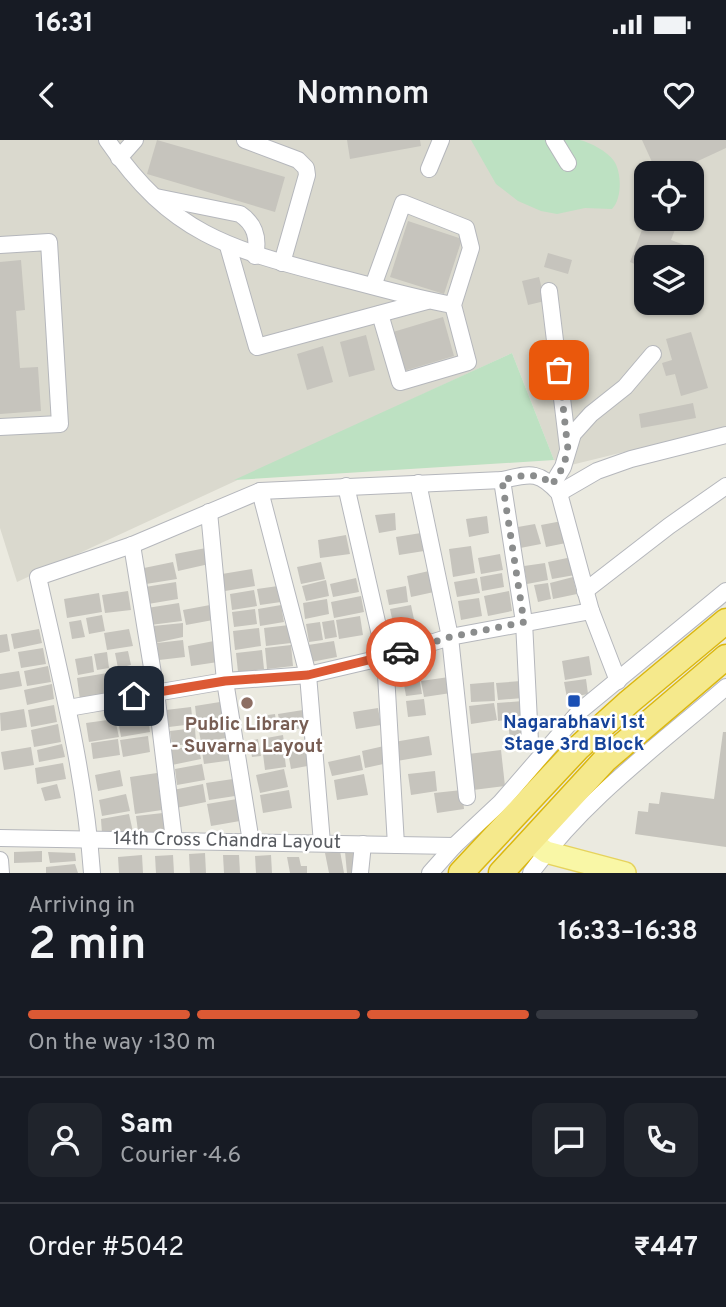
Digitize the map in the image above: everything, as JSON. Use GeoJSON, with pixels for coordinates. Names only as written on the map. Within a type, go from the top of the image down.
{"type":"FeatureCollection","features":[{"type":"Feature","properties":{"kind":"highway"},"geometry":{"type":"LineString","coordinates":[[461,873],[508,809],[628,702],[726,621]]}},
{"type":"Feature","properties":{"kind":"highway"},"geometry":{"type":"LineString","coordinates":[[501,873],[538,846],[605,760],[726,657]]}},
{"type":"Feature","properties":{"kind":"main road"},"geometry":{"type":"LineString","coordinates":[[538,846],[625,873]]}},
{"type":"Feature","properties":{"kind":"street"},"geometry":{"type":"LineString","coordinates":[[107,140],[153,196],[183,221],[229,246],[255,256],[453,305]]}},
{"type":"Feature","properties":{"kind":"street"},"geometry":{"type":"LineString","coordinates":[[120,158],[135,140]]}},
{"type":"Feature","properties":{"kind":"street"},"geometry":{"type":"LineString","coordinates":[[245,140],[298,160],[306,167],[307,175],[282,263]]}},
{"type":"Feature","properties":{"kind":"street"},"geometry":{"type":"LineString","coordinates":[[429,169],[441,140]]}},
{"type":"Feature","properties":{"kind":"street"},"geometry":{"type":"LineString","coordinates":[[554,140],[568,163]]}},
{"type":"Feature","properties":{"kind":"street"},"geometry":{"type":"LineString","coordinates":[[153,196],[240,214],[256,234],[255,256]]}},
{"type":"Feature","properties":{"kind":"street"},"geometry":{"type":"LineString","coordinates":[[373,286],[403,203],[466,228],[471,248],[453,305],[468,362],[400,382],[380,314]]}},
{"type":"Feature","properties":{"kind":"street"},"geometry":{"type":"LineString","coordinates":[[0,245],[48,242],[60,424],[0,427]]}},
{"type":"Feature","properties":{"kind":"street"},"geometry":{"type":"LineString","coordinates":[[229,246],[257,347],[429,301]]}},
{"type":"Feature","properties":{"kind":"street"},"geometry":{"type":"LineString","coordinates":[[549,290],[568,450]]}},
{"type":"Feature","properties":{"kind":"street"},"geometry":{"type":"LineString","coordinates":[[556,489],[573,434],[625,387],[653,354]]}},
{"type":"Feature","properties":{"kind":"street"},"geometry":{"type":"LineString","coordinates":[[556,489],[631,459],[726,435]]}},
{"type":"Feature","properties":{"kind":"street"},"geometry":{"type":"LineString","coordinates":[[92,873],[90,838],[68,708],[38,578],[132,545],[260,491],[502,480],[533,475],[545,478],[556,489],[591,611],[618,681]]}},
{"type":"Feature","properties":{"kind":"street"},"geometry":{"type":"LineString","coordinates":[[502,480],[524,622],[530,742]]}},
{"type":"Feature","properties":{"kind":"street"},"geometry":{"type":"LineString","coordinates":[[418,483],[450,637],[467,797]]}},
{"type":"Feature","properties":{"kind":"street"},"geometry":{"type":"LineString","coordinates":[[346,486],[385,657],[396,845]]}},
{"type":"Feature","properties":{"kind":"street"},"geometry":{"type":"LineString","coordinates":[[585,591],[668,526],[726,486]]}},
{"type":"Feature","properties":{"kind":"street"},"geometry":{"type":"LineString","coordinates":[[260,491],[308,675],[322,843]]}},
{"type":"Feature","properties":{"kind":"street"},"geometry":{"type":"LineString","coordinates":[[209,512],[225,681],[251,842]]}},
{"type":"Feature","properties":{"kind":"street"},"geometry":{"type":"LineString","coordinates":[[132,545],[156,692],[174,840]]}},
{"type":"Feature","properties":{"kind":"street"},"geometry":{"type":"LineString","coordinates":[[430,873],[454,846],[508,809],[580,711],[726,591]]}},
{"type":"Feature","properties":{"kind":"street"},"geometry":{"type":"LineString","coordinates":[[68,708],[225,681],[308,675],[385,657],[450,637],[591,611]]}},
{"type":"Feature","properties":{"kind":"street"},"geometry":{"type":"LineString","coordinates":[[531,873],[538,846],[726,687]]}},
{"type":"Feature","properties":{"kind":"street","name":"14th Cross Chandra Layout"},"geometry":{"type":"LineString","coordinates":[[0,838],[454,846]]}},
{"type":"Feature","properties":{"kind":"street"},"geometry":{"type":"LineString","coordinates":[[360,873],[363,844]]}},
{"type":"Feature","properties":{"kind":"street"},"geometry":{"type":"LineString","coordinates":[[0,860],[1,873]]}},
{"type":"Feature","properties":{"kind":"shaded area"},"geometry":{"type":"Polygon","coordinates":[[[0,140],[726,140],[726,427],[567,466],[554,460],[512,353],[17,582],[0,528],[0,140]]]}},
{"type":"Feature","properties":{"kind":"green space"},"geometry":{"type":"Polygon","coordinates":[[[471,140],[580,140],[589,143],[607,154],[617,166],[620,186],[618,199],[612,209],[585,208],[557,214],[541,211],[518,201],[496,184],[471,140]]]}},
{"type":"Feature","properties":{"kind":"green space"},"geometry":{"type":"Polygon","coordinates":[[[512,353],[554,460],[234,480],[512,353]]]}},
{"type":"Feature","properties":{"kind":"building"},"geometry":{"type":"Polygon","coordinates":[[[157,140],[285,177],[275,212],[147,174],[157,140]]]}},
{"type":"Feature","properties":{"kind":"building"},"geometry":{"type":"Polygon","coordinates":[[[347,140],[420,140],[421,146],[350,159],[347,140]]]}},
{"type":"Feature","properties":{"kind":"building"},"geometry":{"type":"Polygon","coordinates":[[[642,140],[726,140],[726,148],[698,161],[652,161],[642,140]]]}},
{"type":"Feature","properties":{"kind":"building"},"geometry":{"type":"Polygon","coordinates":[[[408,221],[462,239],[444,294],[390,277],[408,221]]]}},
{"type":"Feature","properties":{"kind":"building"},"geometry":{"type":"Polygon","coordinates":[[[642,231],[674,231],[671,240],[684,245],[636,245],[642,231]]]}},
{"type":"Feature","properties":{"kind":"building"},"geometry":{"type":"Polygon","coordinates":[[[548,253],[572,260],[568,274],[544,267],[548,253]]]}},
{"type":"Feature","properties":{"kind":"building"},"geometry":{"type":"Polygon","coordinates":[[[21,260],[25,310],[16,311],[20,368],[38,367],[41,411],[0,414],[0,262],[21,260]]]}},
{"type":"Feature","properties":{"kind":"building"},"geometry":{"type":"Polygon","coordinates":[[[539,277],[545,301],[528,305],[522,281],[539,277]]]}},
{"type":"Feature","properties":{"kind":"building"},"geometry":{"type":"Polygon","coordinates":[[[443,317],[454,356],[404,371],[393,332],[443,317]]]}},
{"type":"Feature","properties":{"kind":"building"},"geometry":{"type":"Polygon","coordinates":[[[691,332],[708,388],[681,396],[675,374],[666,376],[662,363],[672,360],[666,339],[691,332]]]}},
{"type":"Feature","properties":{"kind":"building"},"geometry":{"type":"Polygon","coordinates":[[[366,335],[375,370],[349,377],[340,342],[366,335]]]}},
{"type":"Feature","properties":{"kind":"building"},"geometry":{"type":"Polygon","coordinates":[[[323,346],[333,382],[307,390],[297,354],[323,346]]]}},
{"type":"Feature","properties":{"kind":"building"},"geometry":{"type":"Polygon","coordinates":[[[693,403],[696,418],[641,428],[639,414],[693,403]]]}},
{"type":"Feature","properties":{"kind":"building"},"geometry":{"type":"Polygon","coordinates":[[[395,513],[396,530],[379,533],[375,515],[395,513]]]}},
{"type":"Feature","properties":{"kind":"building"},"geometry":{"type":"Polygon","coordinates":[[[487,516],[489,533],[469,537],[466,519],[487,516]]]}},
{"type":"Feature","properties":{"kind":"building"},"geometry":{"type":"Polygon","coordinates":[[[562,521],[566,543],[546,547],[541,525],[562,521]]]}},
{"type":"Feature","properties":{"kind":"building"},"geometry":{"type":"Polygon","coordinates":[[[535,524],[541,544],[515,549],[512,528],[535,524]]]}},
{"type":"Feature","properties":{"kind":"building"},"geometry":{"type":"Polygon","coordinates":[[[421,533],[424,551],[399,555],[396,537],[421,533]]]}},
{"type":"Feature","properties":{"kind":"building"},"geometry":{"type":"Polygon","coordinates":[[[346,535],[350,554],[320,558],[318,540],[346,535]]]}},
{"type":"Feature","properties":{"kind":"building"},"geometry":{"type":"Polygon","coordinates":[[[471,546],[475,573],[453,577],[449,549],[471,546]]]}},
{"type":"Feature","properties":{"kind":"building"},"geometry":{"type":"Polygon","coordinates":[[[206,548],[209,564],[178,571],[175,554],[206,548]]]}},
{"type":"Feature","properties":{"kind":"building"},"geometry":{"type":"Polygon","coordinates":[[[500,554],[503,570],[481,574],[478,558],[500,554]]]}},
{"type":"Feature","properties":{"kind":"building"},"geometry":{"type":"Polygon","coordinates":[[[572,557],[575,575],[552,579],[548,562],[572,557]]]}},
{"type":"Feature","properties":{"kind":"building"},"geometry":{"type":"Polygon","coordinates":[[[173,562],[177,579],[146,584],[144,568],[173,562]]]}},
{"type":"Feature","properties":{"kind":"building"},"geometry":{"type":"Polygon","coordinates":[[[321,562],[325,579],[301,584],[297,567],[321,562]]]}},
{"type":"Feature","properties":{"kind":"building"},"geometry":{"type":"Polygon","coordinates":[[[545,563],[548,580],[527,584],[524,566],[545,563]]]}},
{"type":"Feature","properties":{"kind":"building"},"geometry":{"type":"Polygon","coordinates":[[[252,569],[255,586],[225,591],[222,574],[252,569]]]}},
{"type":"Feature","properties":{"kind":"building"},"geometry":{"type":"Polygon","coordinates":[[[429,571],[434,592],[411,597],[407,576],[429,571]]]}},
{"type":"Feature","properties":{"kind":"building"},"geometry":{"type":"Polygon","coordinates":[[[502,573],[504,587],[482,591],[480,577],[502,573]]]}},
{"type":"Feature","properties":{"kind":"building"},"geometry":{"type":"Polygon","coordinates":[[[573,577],[577,594],[553,599],[550,583],[573,577]]]}},
{"type":"Feature","properties":{"kind":"building"},"geometry":{"type":"Polygon","coordinates":[[[356,578],[359,592],[333,597],[330,584],[356,578]]]}},
{"type":"Feature","properties":{"kind":"building"},"geometry":{"type":"Polygon","coordinates":[[[477,578],[480,593],[457,597],[454,582],[477,578]]]}},
{"type":"Feature","properties":{"kind":"building"},"geometry":{"type":"Polygon","coordinates":[[[326,580],[329,596],[306,601],[302,586],[326,580]]]}},
{"type":"Feature","properties":{"kind":"building"},"geometry":{"type":"Polygon","coordinates":[[[176,582],[178,599],[148,604],[145,587],[176,582]]]}},
{"type":"Feature","properties":{"kind":"building"},"geometry":{"type":"Polygon","coordinates":[[[548,583],[551,599],[538,602],[534,585],[548,583]]]}},
{"type":"Feature","properties":{"kind":"building"},"geometry":{"type":"Polygon","coordinates":[[[278,586],[281,602],[260,605],[257,589],[278,586]]]}},
{"type":"Feature","properties":{"kind":"building"},"geometry":{"type":"Polygon","coordinates":[[[406,586],[408,602],[389,605],[386,590],[406,586]]]}},
{"type":"Feature","properties":{"kind":"building"},"geometry":{"type":"Polygon","coordinates":[[[254,590],[257,606],[232,610],[230,594],[254,590]]]}},
{"type":"Feature","properties":{"kind":"building"},"geometry":{"type":"Polygon","coordinates":[[[128,591],[131,610],[105,613],[102,595],[128,591]]]}},
{"type":"Feature","properties":{"kind":"building"},"geometry":{"type":"Polygon","coordinates":[[[509,591],[512,611],[488,616],[484,596],[509,591]]]}},
{"type":"Feature","properties":{"kind":"building"},"geometry":{"type":"Polygon","coordinates":[[[99,593],[102,612],[67,618],[64,599],[99,593]]]}},
{"type":"Feature","properties":{"kind":"building"},"geometry":{"type":"Polygon","coordinates":[[[361,596],[364,612],[334,618],[331,602],[361,596]]]}},
{"type":"Feature","properties":{"kind":"building"},"geometry":{"type":"Polygon","coordinates":[[[479,598],[482,616],[461,620],[458,601],[479,598]]]}},
{"type":"Feature","properties":{"kind":"building"},"geometry":{"type":"Polygon","coordinates":[[[327,599],[329,614],[305,619],[303,603],[327,599]]]}},
{"type":"Feature","properties":{"kind":"building"},"geometry":{"type":"Polygon","coordinates":[[[179,603],[182,621],[150,625],[147,608],[179,603]]]}},
{"type":"Feature","properties":{"kind":"building"},"geometry":{"type":"Polygon","coordinates":[[[210,605],[213,620],[186,625],[183,610],[210,605]]]}},
{"type":"Feature","properties":{"kind":"building"},"geometry":{"type":"Polygon","coordinates":[[[281,605],[284,622],[260,626],[258,609],[281,605]]]}},
{"type":"Feature","properties":{"kind":"building"},"geometry":{"type":"Polygon","coordinates":[[[411,605],[415,624],[394,628],[390,609],[411,605]]]}},
{"type":"Feature","properties":{"kind":"building"},"geometry":{"type":"Polygon","coordinates":[[[255,609],[257,624],[234,627],[232,612],[255,609]]]}},
{"type":"Feature","properties":{"kind":"building"},"geometry":{"type":"Polygon","coordinates":[[[102,615],[105,631],[89,634],[86,618],[102,615]]]}},
{"type":"Feature","properties":{"kind":"building"},"geometry":{"type":"Polygon","coordinates":[[[360,616],[363,635],[339,639],[336,620],[360,616]]]}},
{"type":"Feature","properties":{"kind":"building"},"geometry":{"type":"Polygon","coordinates":[[[81,620],[85,637],[72,639],[69,622],[81,620]]]}},
{"type":"Feature","properties":{"kind":"building"},"geometry":{"type":"Polygon","coordinates":[[[334,620],[337,637],[325,639],[322,622],[334,620]]]}},
{"type":"Feature","properties":{"kind":"building"},"geometry":{"type":"Polygon","coordinates":[[[320,622],[323,640],[309,642],[306,624],[320,622]]]}},
{"type":"Feature","properties":{"kind":"building"},"geometry":{"type":"Polygon","coordinates":[[[183,623],[183,637],[155,643],[153,626],[183,623]]]}},
{"type":"Feature","properties":{"kind":"building"},"geometry":{"type":"Polygon","coordinates":[[[289,625],[291,643],[266,646],[264,628],[289,625]]]}},
{"type":"Feature","properties":{"kind":"building"},"geometry":{"type":"Polygon","coordinates":[[[259,628],[261,646],[235,650],[233,631],[259,628]]]}},
{"type":"Feature","properties":{"kind":"building"},"geometry":{"type":"Polygon","coordinates":[[[39,629],[42,643],[14,649],[11,634],[39,629]]]}},
{"type":"Feature","properties":{"kind":"building"},"geometry":{"type":"Polygon","coordinates":[[[129,629],[133,646],[107,650],[104,633],[129,629]]]}},
{"type":"Feature","properties":{"kind":"building"},"geometry":{"type":"Polygon","coordinates":[[[7,634],[10,651],[0,653],[0,635],[7,634]]]}},
{"type":"Feature","properties":{"kind":"building"},"geometry":{"type":"Polygon","coordinates":[[[183,640],[185,657],[159,660],[157,643],[183,640]]]}},
{"type":"Feature","properties":{"kind":"building"},"geometry":{"type":"Polygon","coordinates":[[[214,641],[218,662],[191,666],[188,646],[214,641]]]}},
{"type":"Feature","properties":{"kind":"building"},"geometry":{"type":"Polygon","coordinates":[[[334,641],[337,657],[311,662],[308,645],[334,641]]]}},
{"type":"Feature","properties":{"kind":"building"},"geometry":{"type":"Polygon","coordinates":[[[291,645],[293,666],[267,669],[265,648],[291,645]]]}},
{"type":"Feature","properties":{"kind":"building"},"geometry":{"type":"Polygon","coordinates":[[[43,648],[46,664],[21,668],[18,652],[43,648]]]}},
{"type":"Feature","properties":{"kind":"building"},"geometry":{"type":"Polygon","coordinates":[[[262,650],[264,669],[238,672],[236,653],[262,650]]]}},
{"type":"Feature","properties":{"kind":"building"},"geometry":{"type":"Polygon","coordinates":[[[128,651],[131,665],[118,668],[115,653],[128,651]]]}},
{"type":"Feature","properties":{"kind":"building"},"geometry":{"type":"Polygon","coordinates":[[[107,652],[109,668],[97,670],[94,654],[107,652]]]}},
{"type":"Feature","properties":{"kind":"building"},"geometry":{"type":"Polygon","coordinates":[[[92,656],[94,672],[78,675],[75,659],[92,656]]]}},
{"type":"Feature","properties":{"kind":"building"},"geometry":{"type":"Polygon","coordinates":[[[589,656],[592,675],[565,680],[562,661],[589,656]]]}},
{"type":"Feature","properties":{"kind":"building"},"geometry":{"type":"Polygon","coordinates":[[[48,666],[51,682],[27,686],[24,671],[48,666]]]}},
{"type":"Feature","properties":{"kind":"building"},"geometry":{"type":"Polygon","coordinates":[[[132,669],[135,691],[80,700],[77,678],[132,669]]]}},
{"type":"Feature","properties":{"kind":"building"},"geometry":{"type":"Polygon","coordinates":[[[19,671],[22,686],[0,690],[0,674],[19,671]]]}},
{"type":"Feature","properties":{"kind":"building"},"geometry":{"type":"Polygon","coordinates":[[[419,677],[422,694],[406,696],[403,679],[419,677]]]}},
{"type":"Feature","properties":{"kind":"building"},"geometry":{"type":"Polygon","coordinates":[[[449,677],[451,693],[424,697],[421,681],[449,677]]]}},
{"type":"Feature","properties":{"kind":"building"},"geometry":{"type":"Polygon","coordinates":[[[586,679],[588,694],[567,698],[564,682],[586,679]]]}},
{"type":"Feature","properties":{"kind":"building"},"geometry":{"type":"Polygon","coordinates":[[[521,681],[523,698],[498,700],[496,683],[521,681]]]}},
{"type":"Feature","properties":{"kind":"building"},"geometry":{"type":"Polygon","coordinates":[[[494,682],[495,701],[471,702],[470,684],[494,682]]]}},
{"type":"Feature","properties":{"kind":"building"},"geometry":{"type":"Polygon","coordinates":[[[52,684],[54,699],[27,705],[24,690],[52,684]]]}},
{"type":"Feature","properties":{"kind":"building"},"geometry":{"type":"Polygon","coordinates":[[[424,699],[426,715],[408,717],[406,701],[424,699]]]}},
{"type":"Feature","properties":{"kind":"building"},"geometry":{"type":"Polygon","coordinates":[[[523,701],[524,718],[498,721],[497,703],[523,701]]]}},
{"type":"Feature","properties":{"kind":"building"},"geometry":{"type":"Polygon","coordinates":[[[220,702],[223,719],[197,723],[195,706],[220,702]]]}},
{"type":"Feature","properties":{"kind":"building"},"geometry":{"type":"Polygon","coordinates":[[[494,703],[497,720],[471,724],[469,706],[494,703]]]}},
{"type":"Feature","properties":{"kind":"building"},"geometry":{"type":"Polygon","coordinates":[[[54,705],[57,722],[31,727],[28,710],[54,705]]]}},
{"type":"Feature","properties":{"kind":"building"},"geometry":{"type":"Polygon","coordinates":[[[191,707],[193,724],[169,727],[166,710],[191,707]]]}},
{"type":"Feature","properties":{"kind":"building"},"geometry":{"type":"Polygon","coordinates":[[[378,708],[381,725],[356,729],[353,712],[378,708]]]}},
{"type":"Feature","properties":{"kind":"building"},"geometry":{"type":"Polygon","coordinates":[[[24,709],[27,727],[1,731],[0,713],[24,709]]]}},
{"type":"Feature","properties":{"kind":"building"},"geometry":{"type":"Polygon","coordinates":[[[303,710],[306,728],[281,731],[278,714],[303,710]]]}},
{"type":"Feature","properties":{"kind":"building"},"geometry":{"type":"Polygon","coordinates":[[[275,714],[277,727],[263,729],[261,716],[275,714]]]}},
{"type":"Feature","properties":{"kind":"building"},"geometry":{"type":"Polygon","coordinates":[[[148,715],[150,732],[121,737],[118,720],[148,715]]]}},
{"type":"Feature","properties":{"kind":"building"},"geometry":{"type":"Polygon","coordinates":[[[115,719],[119,737],[89,742],[86,723],[115,719]]]}},
{"type":"Feature","properties":{"kind":"building"},"geometry":{"type":"Polygon","coordinates":[[[523,721],[527,747],[511,748],[508,722],[523,721]]]}},
{"type":"Feature","properties":{"kind":"building"},"geometry":{"type":"Polygon","coordinates":[[[224,722],[226,738],[201,742],[198,726],[224,722]]]}},
{"type":"Feature","properties":{"kind":"building"},"geometry":{"type":"Polygon","coordinates":[[[58,724],[61,742],[34,747],[31,730],[58,724]]]}},
{"type":"Feature","properties":{"kind":"building"},"geometry":{"type":"Polygon","coordinates":[[[195,728],[196,743],[172,746],[170,731],[195,728]]]}},
{"type":"Feature","properties":{"kind":"building"},"geometry":{"type":"Polygon","coordinates":[[[723,732],[726,732],[726,847],[635,834],[638,811],[648,812],[649,803],[659,804],[661,792],[714,799],[723,732]]]}},
{"type":"Feature","properties":{"kind":"building"},"geometry":{"type":"Polygon","coordinates":[[[283,735],[285,749],[263,753],[261,739],[283,735]]]}},
{"type":"Feature","properties":{"kind":"building"},"geometry":{"type":"Polygon","coordinates":[[[148,736],[150,752],[123,757],[120,740],[148,736]]]}},
{"type":"Feature","properties":{"kind":"building"},"geometry":{"type":"Polygon","coordinates":[[[429,736],[432,755],[397,761],[394,742],[429,736]]]}},
{"type":"Feature","properties":{"kind":"building"},"geometry":{"type":"Polygon","coordinates":[[[118,739],[120,755],[93,759],[91,743],[118,739]]]}},
{"type":"Feature","properties":{"kind":"building"},"geometry":{"type":"Polygon","coordinates":[[[258,739],[261,756],[252,757],[249,741],[258,739]]]}},
{"type":"Feature","properties":{"kind":"building"},"geometry":{"type":"Polygon","coordinates":[[[226,742],[233,760],[204,764],[201,745],[226,742]]]}},
{"type":"Feature","properties":{"kind":"building"},"geometry":{"type":"Polygon","coordinates":[[[62,744],[65,757],[39,762],[37,750],[62,744]]]}},
{"type":"Feature","properties":{"kind":"building"},"geometry":{"type":"Polygon","coordinates":[[[198,745],[201,759],[172,765],[169,750],[198,745]]]}},
{"type":"Feature","properties":{"kind":"building"},"geometry":{"type":"Polygon","coordinates":[[[384,746],[388,763],[365,768],[362,751],[384,746]]]}},
{"type":"Feature","properties":{"kind":"building"},"geometry":{"type":"Polygon","coordinates":[[[31,747],[34,765],[4,770],[1,752],[31,747]]]}},
{"type":"Feature","properties":{"kind":"building"},"geometry":{"type":"Polygon","coordinates":[[[309,748],[313,765],[291,769],[288,752],[309,748]]]}},
{"type":"Feature","properties":{"kind":"building"},"geometry":{"type":"Polygon","coordinates":[[[501,750],[505,786],[473,790],[468,754],[501,750]]]}},
{"type":"Feature","properties":{"kind":"building"},"geometry":{"type":"Polygon","coordinates":[[[284,751],[286,767],[265,770],[263,754],[284,751]]]}},
{"type":"Feature","properties":{"kind":"building"},"geometry":{"type":"Polygon","coordinates":[[[360,755],[363,770],[332,776],[328,762],[360,755]]]}},
{"type":"Feature","properties":{"kind":"building"},"geometry":{"type":"Polygon","coordinates":[[[63,763],[66,779],[37,784],[35,768],[63,763]]]}},
{"type":"Feature","properties":{"kind":"building"},"geometry":{"type":"Polygon","coordinates":[[[202,764],[205,780],[177,785],[175,769],[202,764]]]}},
{"type":"Feature","properties":{"kind":"building"},"geometry":{"type":"Polygon","coordinates":[[[284,769],[288,787],[260,793],[256,775],[284,769]]]}},
{"type":"Feature","properties":{"kind":"building"},"geometry":{"type":"Polygon","coordinates":[[[120,770],[123,786],[98,791],[95,775],[120,770]]]}},
{"type":"Feature","properties":{"kind":"building"},"geometry":{"type":"Polygon","coordinates":[[[435,771],[437,791],[411,795],[408,774],[435,771]]]}},
{"type":"Feature","properties":{"kind":"building"},"geometry":{"type":"Polygon","coordinates":[[[157,773],[162,810],[135,814],[130,777],[157,773]]]}},
{"type":"Feature","properties":{"kind":"building"},"geometry":{"type":"Polygon","coordinates":[[[364,774],[368,795],[337,800],[334,780],[364,774]]]}},
{"type":"Feature","properties":{"kind":"building"},"geometry":{"type":"Polygon","coordinates":[[[233,779],[235,796],[209,800],[206,783],[233,779]]]}},
{"type":"Feature","properties":{"kind":"building"},"geometry":{"type":"Polygon","coordinates":[[[57,784],[61,798],[45,801],[41,788],[57,784]]]}},
{"type":"Feature","properties":{"kind":"building"},"geometry":{"type":"Polygon","coordinates":[[[203,784],[206,802],[176,808],[173,790],[203,784]]]}},
{"type":"Feature","properties":{"kind":"building"},"geometry":{"type":"Polygon","coordinates":[[[289,790],[292,808],[263,813],[260,795],[289,790]]]}},
{"type":"Feature","properties":{"kind":"building"},"geometry":{"type":"Polygon","coordinates":[[[462,790],[464,809],[437,813],[434,793],[462,790]]]}},
{"type":"Feature","properties":{"kind":"building"},"geometry":{"type":"Polygon","coordinates":[[[126,794],[130,811],[102,816],[99,800],[126,794]]]}},
{"type":"Feature","properties":{"kind":"building"},"geometry":{"type":"Polygon","coordinates":[[[237,799],[240,821],[211,826],[207,804],[237,799]]]}},
{"type":"Feature","properties":{"kind":"building"},"geometry":{"type":"Polygon","coordinates":[[[163,813],[166,835],[139,839],[136,816],[163,813]]]}},
{"type":"Feature","properties":{"kind":"building"},"geometry":{"type":"Polygon","coordinates":[[[129,814],[133,832],[102,834],[101,819],[129,814]]]}},
{"type":"Feature","properties":{"kind":"building"},"geometry":{"type":"Polygon","coordinates":[[[42,851],[42,862],[14,863],[14,852],[42,851]]]}},
{"type":"Feature","properties":{"kind":"building"},"geometry":{"type":"Polygon","coordinates":[[[340,851],[344,873],[329,873],[325,853],[340,851]]]}},
{"type":"Feature","properties":{"kind":"building"},"geometry":{"type":"Polygon","coordinates":[[[357,851],[360,873],[347,873],[345,852],[357,851]]]}},
{"type":"Feature","properties":{"kind":"building"},"geometry":{"type":"Polygon","coordinates":[[[48,852],[75,853],[76,861],[50,863],[48,852]]]}},
{"type":"Feature","properties":{"kind":"building"},"geometry":{"type":"Polygon","coordinates":[[[205,853],[206,873],[190,873],[189,854],[205,853]]]}},
{"type":"Feature","properties":{"kind":"building"},"geometry":{"type":"Polygon","coordinates":[[[142,855],[143,873],[119,873],[118,857],[142,855]]]}},
{"type":"Feature","properties":{"kind":"building"},"geometry":{"type":"Polygon","coordinates":[[[173,855],[174,873],[156,873],[155,856],[173,855]]]}},
{"type":"Feature","properties":{"kind":"building"},"geometry":{"type":"Polygon","coordinates":[[[223,855],[239,855],[240,873],[224,873],[223,855]]]}},
{"type":"Feature","properties":{"kind":"building"},"geometry":{"type":"Polygon","coordinates":[[[271,855],[272,873],[256,873],[255,856],[271,855]]]}},
{"type":"Feature","properties":{"kind":"building"},"geometry":{"type":"Polygon","coordinates":[[[287,857],[299,857],[301,866],[307,866],[307,873],[290,873],[287,857]]]}},
{"type":"Feature","properties":{"kind":"building"},"geometry":{"type":"Polygon","coordinates":[[[75,864],[78,873],[46,873],[46,867],[75,864]]]}},
{"type":"Feature","properties":{"kind":"way so far"},"geometry":{"type":"LineString","coordinates":[[401,652],[450,637],[524,622],[502,480],[533,475],[545,478],[552,485],[563,467],[568,450],[559,370]]}},
{"type":"Feature","properties":{"kind":"place","name":"Nagarabhavi 1st Stage 3rd Block"},"geometry":{"type":"Point","coordinates":[574,701]}},
{"type":"Feature","properties":{"kind":"place","name":"Public Library - Suvarna Layout"},"geometry":{"type":"Point","coordinates":[247,703]}},
{"type":"Feature","properties":{"kind":"route"},"geometry":{"type":"LineString","coordinates":[[134,696],[225,681],[308,675],[401,652]]}}]}
